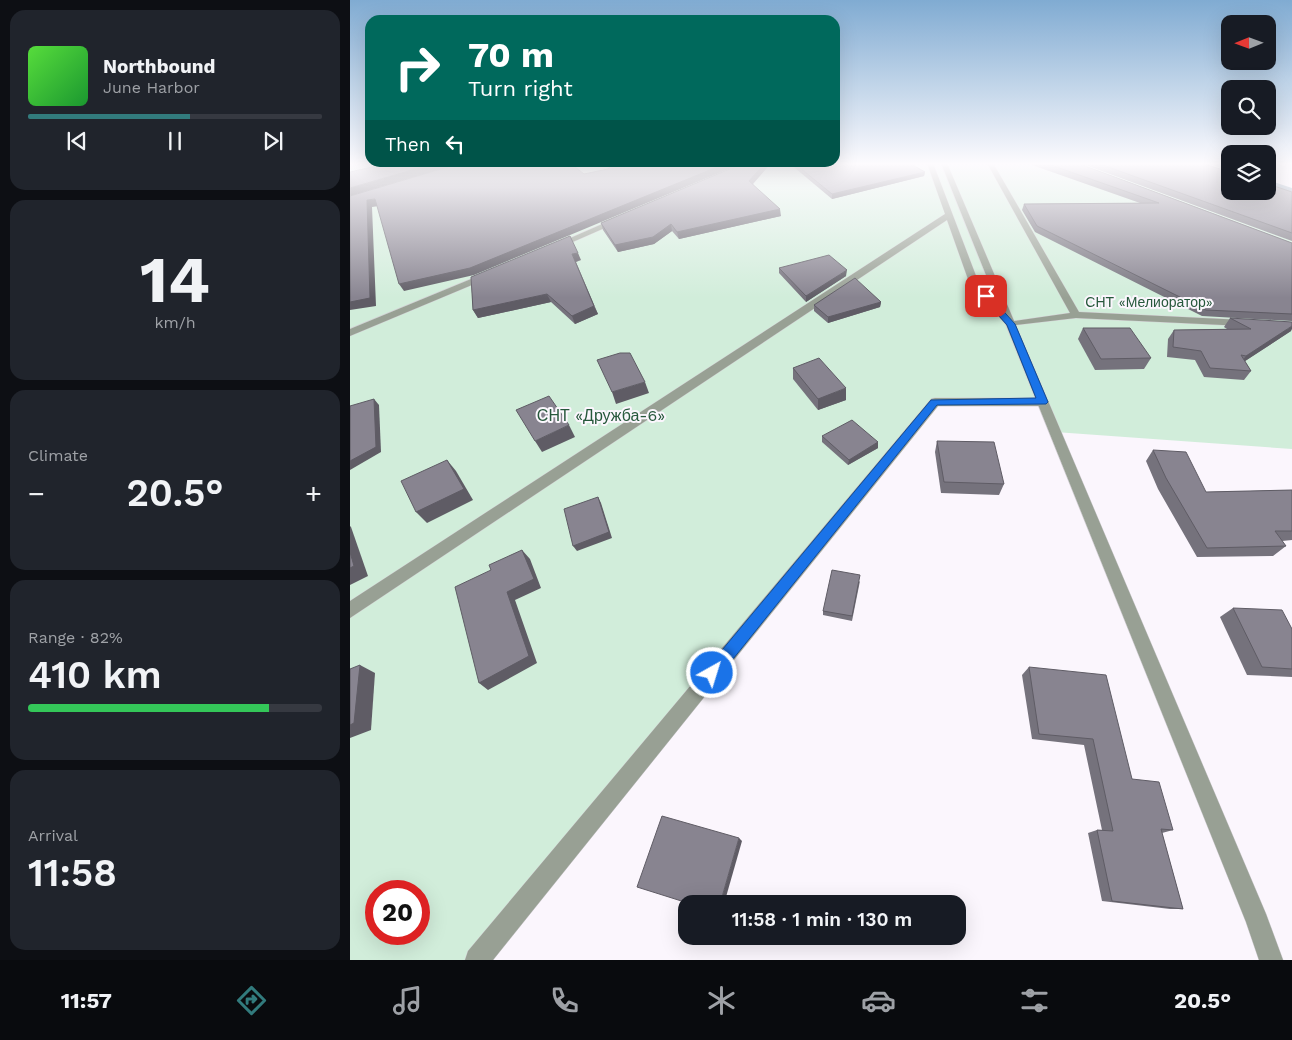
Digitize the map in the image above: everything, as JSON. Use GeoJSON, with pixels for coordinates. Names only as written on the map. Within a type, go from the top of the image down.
{"type":"FeatureCollection","features":[{"type":"Feature","properties":{"kind":"street"},"geometry":{"type":"LineString","coordinates":[[946,208],[974,282],[1011,324]]}},
{"type":"Feature","properties":{"kind":"street"},"geometry":{"type":"LineString","coordinates":[[963,208],[1258,922],[1271,960]]}},
{"type":"Feature","properties":{"kind":"street"},"geometry":{"type":"LineString","coordinates":[[1015,208],[1076,315]]}},
{"type":"Feature","properties":{"kind":"street"},"geometry":{"type":"LineString","coordinates":[[350,610],[949,215]]}},
{"type":"Feature","properties":{"kind":"street"},"geometry":{"type":"LineString","coordinates":[[543,252],[625,217]]}},
{"type":"Feature","properties":{"kind":"street"},"geometry":{"type":"LineString","coordinates":[[350,333],[497,271]]}},
{"type":"Feature","properties":{"kind":"street"},"geometry":{"type":"LineString","coordinates":[[1011,324],[1076,315],[1253,324]]}},
{"type":"Feature","properties":{"kind":"street"},"geometry":{"type":"LineString","coordinates":[[477,960],[934,402],[1043,402]]}},
{"type":"Feature","properties":{"kind":"green space","name":"СНТ «Дружба-6»"},"geometry":{"type":"Polygon","coordinates":[[[350,208],[1292,208],[1292,449],[1055,432],[1042,402],[935,402],[477,960],[350,960],[350,208]]]}},
{"type":"Feature","properties":{"kind":"building"},"geometry":{"type":"Polygon","coordinates":[[[350,208],[367,208],[370,298],[350,302],[350,208]]]}},
{"type":"Feature","properties":{"kind":"building"},"geometry":{"type":"Polygon","coordinates":[[[377,208],[617,208],[470,268],[399,284],[377,208]]]}},
{"type":"Feature","properties":{"kind":"building"},"geometry":{"type":"Polygon","coordinates":[[[637,208],[780,209],[677,232],[671,224],[653,237],[615,245],[601,223],[637,208]]]}},
{"type":"Feature","properties":{"kind":"building"},"geometry":{"type":"Polygon","coordinates":[[[1026,208],[1197,208],[1292,243],[1292,314],[1206,310],[1037,226],[1026,208]]]}},
{"type":"Feature","properties":{"kind":"building"},"geometry":{"type":"Polygon","coordinates":[[[1222,208],[1292,208],[1292,233],[1222,208]]]}},
{"type":"Feature","properties":{"kind":"building"},"geometry":{"type":"Polygon","coordinates":[[[570,236],[578,253],[572,254],[594,306],[572,316],[547,294],[473,310],[471,277],[570,236]]]}},
{"type":"Feature","properties":{"kind":"building"},"geometry":{"type":"Polygon","coordinates":[[[829,255],[847,270],[806,296],[779,268],[829,255]]]}},
{"type":"Feature","properties":{"kind":"building"},"geometry":{"type":"Polygon","coordinates":[[[855,278],[881,302],[828,317],[814,305],[855,278]]]}},
{"type":"Feature","properties":{"kind":"building"},"geometry":{"type":"Polygon","coordinates":[[[1230,318],[1292,322],[1292,326],[1246,356],[1241,355],[1251,371],[1210,368],[1201,351],[1173,347],[1174,330],[1251,329],[1230,318]]]}},
{"type":"Feature","properties":{"kind":"building"},"geometry":{"type":"Polygon","coordinates":[[[1083,328],[1130,328],[1151,358],[1101,359],[1083,328]]]}},
{"type":"Feature","properties":{"kind":"building"},"geometry":{"type":"Polygon","coordinates":[[[620,353],[630,353],[645,382],[612,392],[597,360],[620,353]]]}},
{"type":"Feature","properties":{"kind":"building"},"geometry":{"type":"Polygon","coordinates":[[[819,358],[846,388],[818,399],[793,368],[819,358]]]}},
{"type":"Feature","properties":{"kind":"building"},"geometry":{"type":"Polygon","coordinates":[[[549,396],[569,425],[535,441],[516,410],[549,396]]]}},
{"type":"Feature","properties":{"kind":"building"},"geometry":{"type":"Polygon","coordinates":[[[374,399],[376,447],[350,461],[350,406],[374,399]]]}},
{"type":"Feature","properties":{"kind":"building"},"geometry":{"type":"Polygon","coordinates":[[[852,420],[878,442],[849,460],[822,436],[852,420]]]}},
{"type":"Feature","properties":{"kind":"building"},"geometry":{"type":"Polygon","coordinates":[[[937,441],[994,442],[1004,484],[944,482],[937,441]]]}},
{"type":"Feature","properties":{"kind":"building"},"geometry":{"type":"Polygon","coordinates":[[[1153,450],[1186,452],[1206,492],[1292,490],[1292,531],[1275,531],[1286,546],[1207,548],[1166,478],[1153,450]]]}},
{"type":"Feature","properties":{"kind":"building"},"geometry":{"type":"Polygon","coordinates":[[[447,460],[464,489],[416,512],[401,481],[447,460]]]}},
{"type":"Feature","properties":{"kind":"building"},"geometry":{"type":"Polygon","coordinates":[[[598,497],[609,532],[573,546],[564,509],[598,497]]]}},
{"type":"Feature","properties":{"kind":"building"},"geometry":{"type":"Polygon","coordinates":[[[522,550],[534,579],[507,592],[529,656],[479,683],[455,587],[491,570],[489,565],[522,550]]]}},
{"type":"Feature","properties":{"kind":"building"},"geometry":{"type":"Polygon","coordinates":[[[350,552],[354,566],[350,568],[350,552]]]}},
{"type":"Feature","properties":{"kind":"building"},"geometry":{"type":"Polygon","coordinates":[[[832,570],[860,575],[852,616],[823,611],[832,570]]]}},
{"type":"Feature","properties":{"kind":"building"},"geometry":{"type":"Polygon","coordinates":[[[1233,608],[1282,610],[1292,629],[1292,669],[1262,667],[1233,608]]]}},
{"type":"Feature","properties":{"kind":"building"},"geometry":{"type":"Polygon","coordinates":[[[360,665],[354,723],[350,725],[350,669],[360,665]]]}},
{"type":"Feature","properties":{"kind":"building"},"geometry":{"type":"Polygon","coordinates":[[[1029,667],[1106,675],[1132,779],[1159,782],[1173,830],[1161,829],[1183,909],[1112,901],[1097,830],[1113,831],[1093,739],[1039,734],[1029,667]]]}},
{"type":"Feature","properties":{"kind":"building"},"geometry":{"type":"Polygon","coordinates":[[[662,816],[739,838],[723,895],[678,895],[678,900],[637,887],[662,816]]]}},
{"type":"Feature","properties":{"kind":"route"},"geometry":{"type":"LineString","coordinates":[[712,673],[934,402],[1043,402],[1011,324],[986,296]]}},
{"type":"Feature","properties":{"kind":"park label","name":"СНТ «Мелиоратор»"},"geometry":{"type":"Point","coordinates":[1149,302]}}]}
